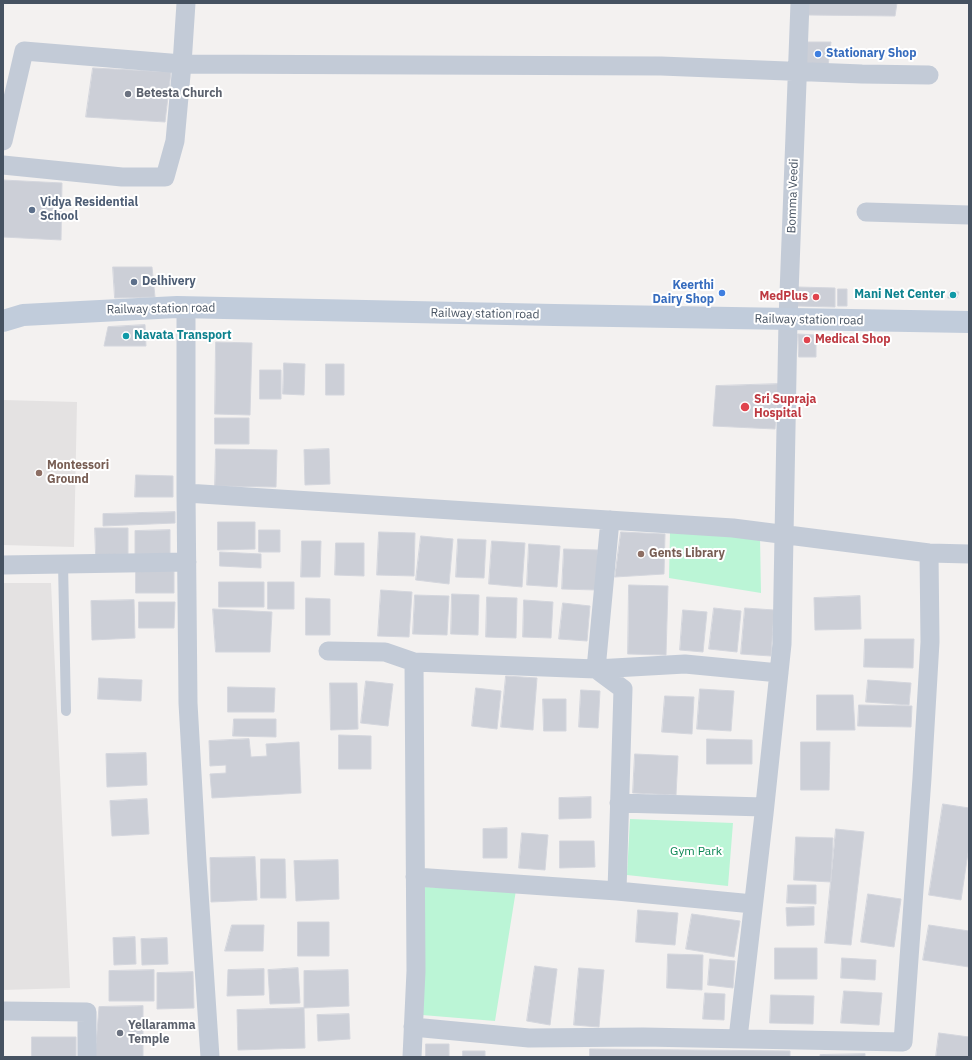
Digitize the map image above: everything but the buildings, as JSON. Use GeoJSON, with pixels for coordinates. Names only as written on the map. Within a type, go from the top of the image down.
{"type":"FeatureCollection","features":[{"type":"Feature","properties":{"kind":"street"},"geometry":{"type":"LineString","coordinates":[[3,165],[122,178],[165,177],[175,141],[186,3]]}},
{"type":"Feature","properties":{"kind":"street","name":"Bomma Veedi"},"geometry":{"type":"LineString","coordinates":[[738,1038],[782,644],[788,320],[800,3]]}},
{"type":"Feature","properties":{"kind":"street"},"geometry":{"type":"LineString","coordinates":[[3,141],[24,51],[182,64],[653,66],[798,72],[929,75]]}},
{"type":"Feature","properties":{"kind":"street"},"geometry":{"type":"LineString","coordinates":[[866,212],[969,215]]}},
{"type":"Feature","properties":{"kind":"street"},"geometry":{"type":"LineString","coordinates":[[186,307],[186,562],[188,703],[210,1057]]}},
{"type":"Feature","properties":{"kind":"street","name":"Railway station road"},"geometry":{"type":"LineString","coordinates":[[3,321],[22,315],[186,307],[788,320],[969,322]]}},
{"type":"Feature","properties":{"kind":"street"},"geometry":{"type":"LineString","coordinates":[[186,493],[733,528],[929,552],[969,554]]}},
{"type":"Feature","properties":{"kind":"street"},"geometry":{"type":"LineString","coordinates":[[596,669],[610,520]]}},
{"type":"Feature","properties":{"kind":"street"},"geometry":{"type":"LineString","coordinates":[[413,1027],[529,1038],[643,1036],[738,1038],[876,1049],[903,1042],[930,642],[929,552]]}},
{"type":"Feature","properties":{"kind":"street"},"geometry":{"type":"LineString","coordinates":[[3,564],[186,562]]}},
{"type":"Feature","properties":{"kind":"street"},"geometry":{"type":"LineString","coordinates":[[328,651],[385,652],[414,662],[596,669],[685,664],[779,673]]}},
{"type":"Feature","properties":{"kind":"street"},"geometry":{"type":"LineString","coordinates":[[412,1057],[416,971],[414,662]]}},
{"type":"Feature","properties":{"kind":"street"},"geometry":{"type":"LineString","coordinates":[[596,669],[622,689],[616,891]]}},
{"type":"Feature","properties":{"kind":"street"},"geometry":{"type":"LineString","coordinates":[[619,803],[764,807]]}},
{"type":"Feature","properties":{"kind":"street"},"geometry":{"type":"LineString","coordinates":[[415,877],[616,891],[754,904]]}},
{"type":"Feature","properties":{"kind":"street"},"geometry":{"type":"LineString","coordinates":[[3,1011],[87,1012],[87,1057]]}},
{"type":"Feature","properties":{"kind":"lane"},"geometry":{"type":"LineString","coordinates":[[62,564],[66,711]]}},
{"type":"Feature","properties":{"kind":"shaded area","name":"Montessori Ground"},"geometry":{"type":"Polygon","coordinates":[[[3,400],[77,402],[74,547],[3,545],[3,400]]]}},
{"type":"Feature","properties":{"kind":"shaded area"},"geometry":{"type":"Polygon","coordinates":[[[3,583],[51,583],[70,988],[3,990],[3,583]]]}},
{"type":"Feature","properties":{"kind":"green space"},"geometry":{"type":"Polygon","coordinates":[[[670,533],[760,537],[761,593],[669,578],[670,533]]]}},
{"type":"Feature","properties":{"kind":"green space","name":"Gym Park"},"geometry":{"type":"Polygon","coordinates":[[[630,819],[733,823],[728,886],[627,875],[630,819]]]}},
{"type":"Feature","properties":{"kind":"green space"},"geometry":{"type":"Polygon","coordinates":[[[425,887],[516,890],[495,1021],[422,1015],[425,887]]]}},
{"type":"Feature","properties":{"kind":"place","name":"Stationary Shop"},"geometry":{"type":"Point","coordinates":[818,54]}},
{"type":"Feature","properties":{"kind":"place","name":"Betesta Church"},"geometry":{"type":"Point","coordinates":[128,94]}},
{"type":"Feature","properties":{"kind":"place","name":"Vidya Residential School"},"geometry":{"type":"Point","coordinates":[32,210]}},
{"type":"Feature","properties":{"kind":"place","name":"Delhivery"},"geometry":{"type":"Point","coordinates":[134,282]}},
{"type":"Feature","properties":{"kind":"place","name":"Keerthi Dairy Shop"},"geometry":{"type":"Point","coordinates":[722,293]}},
{"type":"Feature","properties":{"kind":"place","name":"Mani Net Center"},"geometry":{"type":"Point","coordinates":[953,295]}},
{"type":"Feature","properties":{"kind":"place","name":"MedPlus"},"geometry":{"type":"Point","coordinates":[816,297]}},
{"type":"Feature","properties":{"kind":"place","name":"Navata Transport"},"geometry":{"type":"Point","coordinates":[126,336]}},
{"type":"Feature","properties":{"kind":"place","name":"Medical Shop"},"geometry":{"type":"Point","coordinates":[807,340]}},
{"type":"Feature","properties":{"kind":"place","name":"Sri Supraja Hospital"},"geometry":{"type":"Point","coordinates":[745,407]}},
{"type":"Feature","properties":{"kind":"place","name":"Montessori Ground"},"geometry":{"type":"Point","coordinates":[39,473]}},
{"type":"Feature","properties":{"kind":"place","name":"Gents Library"},"geometry":{"type":"Point","coordinates":[641,554]}},
{"type":"Feature","properties":{"kind":"place","name":"Yellaramma Temple"},"geometry":{"type":"Point","coordinates":[120,1033]}}]}
